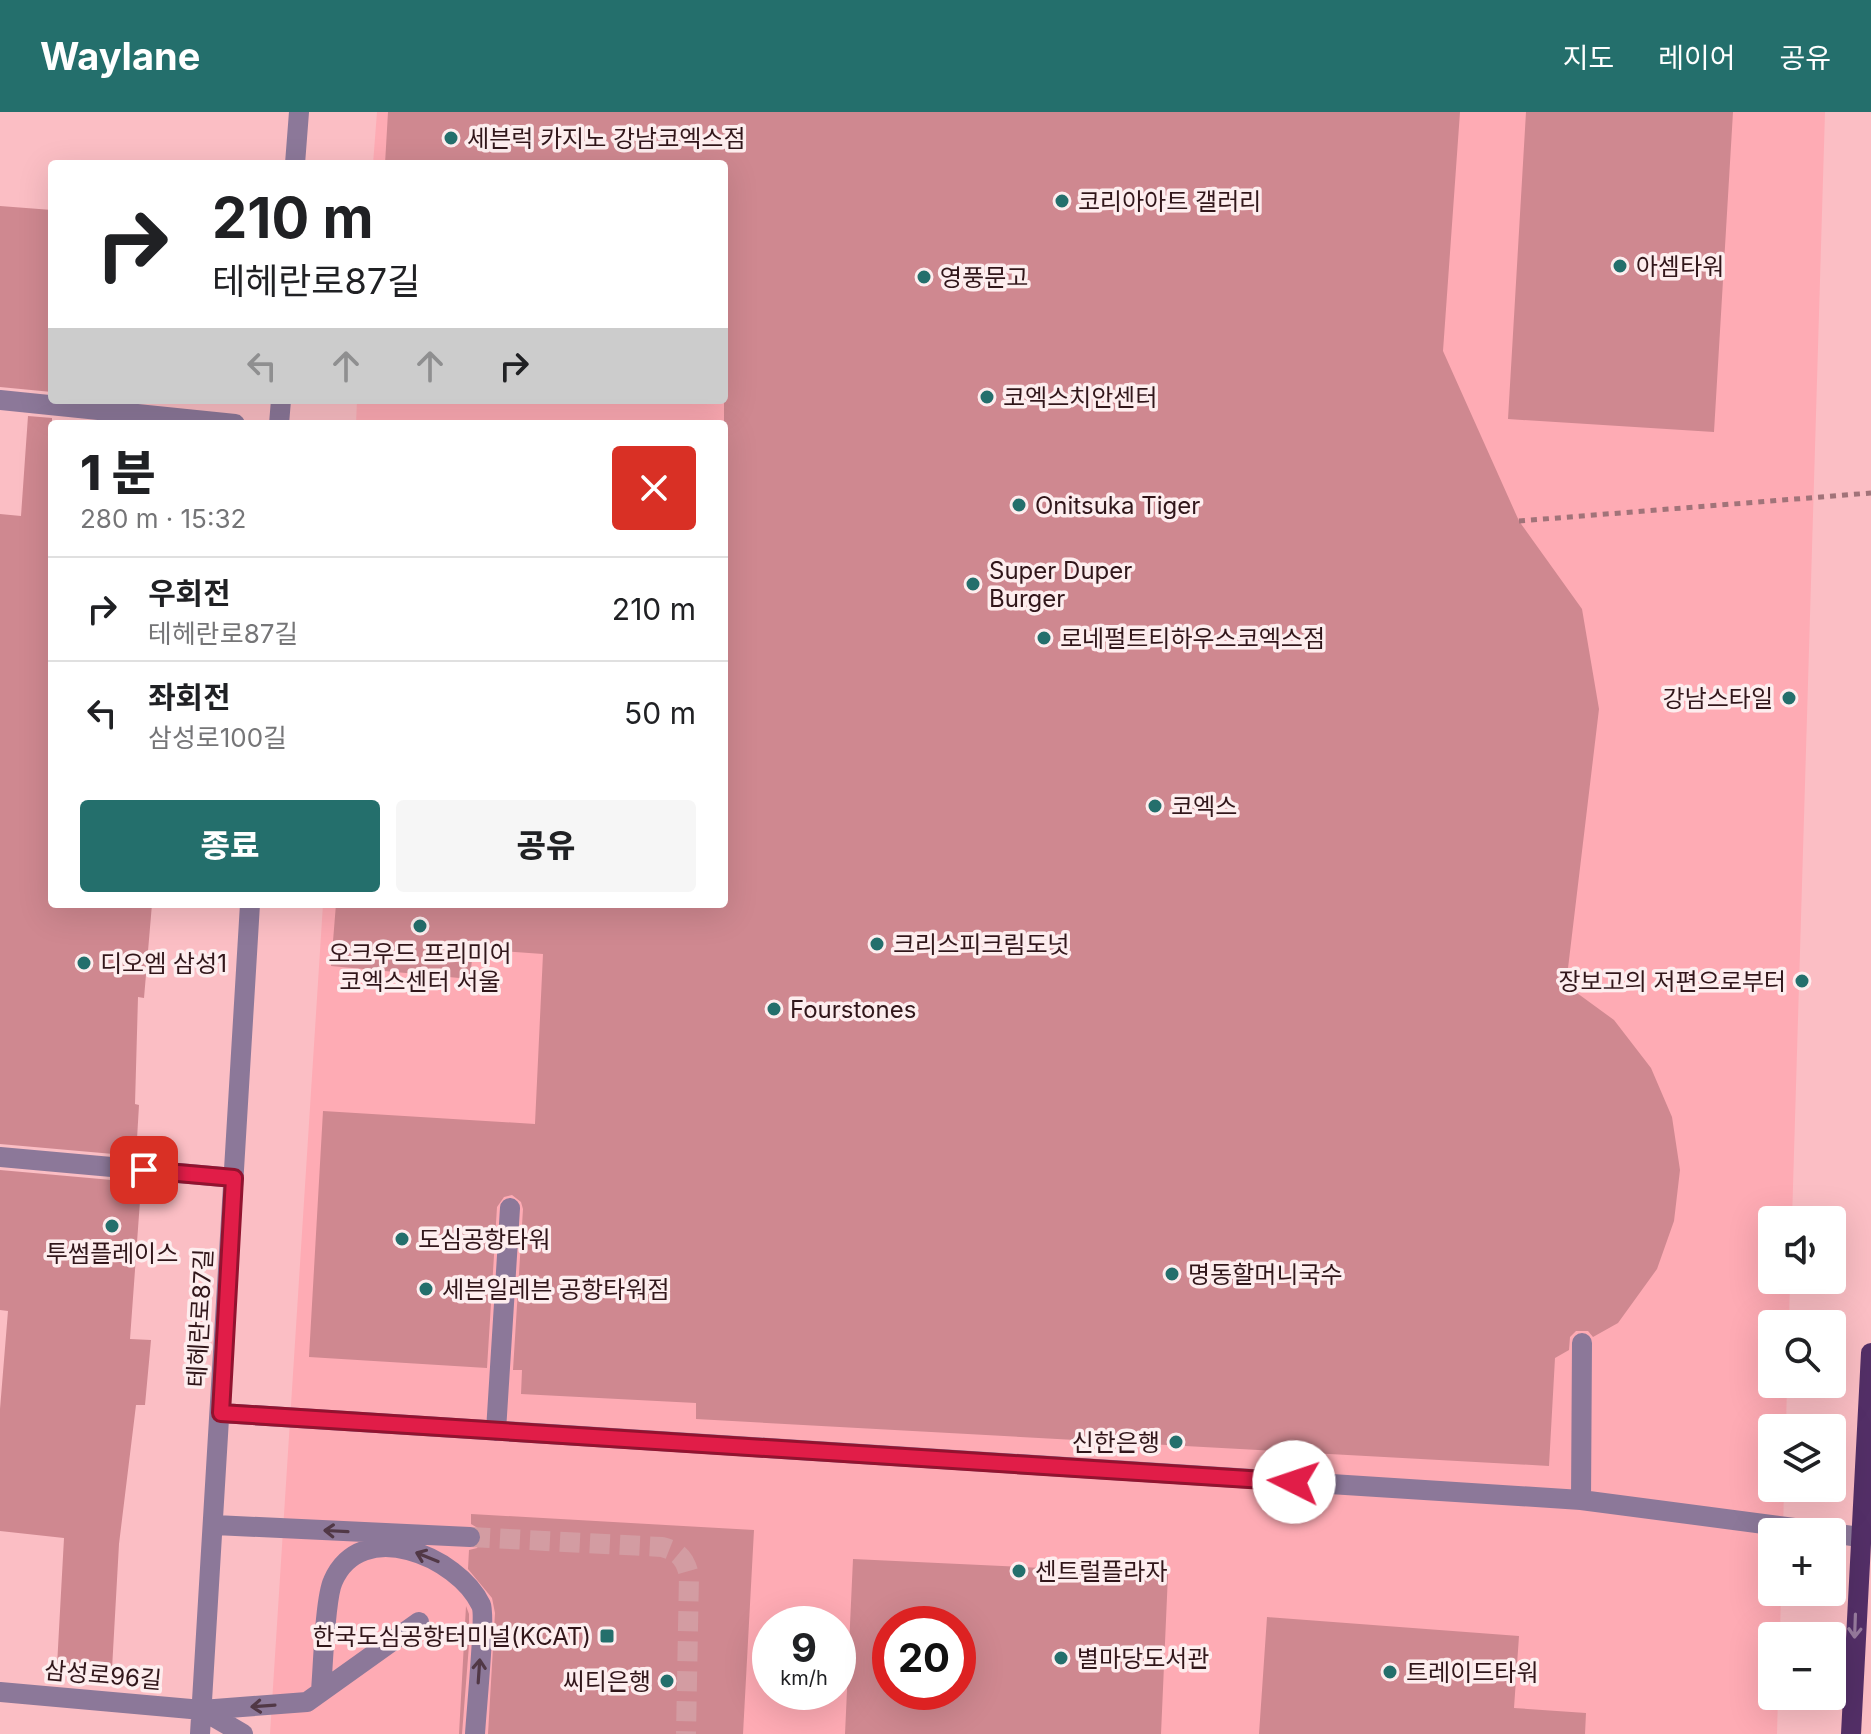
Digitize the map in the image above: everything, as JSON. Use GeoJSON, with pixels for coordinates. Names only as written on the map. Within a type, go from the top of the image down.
{"type":"FeatureCollection","features":[{"type":"Feature","properties":{"kind":"main road"},"geometry":{"type":"LineString","coordinates":[[1851,1734],[1871,1353]]}},
{"type":"Feature","properties":{"kind":"street"},"geometry":{"type":"LineString","coordinates":[[295,160],[299,112]]}},
{"type":"Feature","properties":{"kind":"street"},"geometry":{"type":"LineString","coordinates":[[0,400],[196,420]]}},
{"type":"Feature","properties":{"kind":"street","name":"테헤란로87길"},"geometry":{"type":"LineString","coordinates":[[200,1734],[215,1525],[250,908]]}},
{"type":"Feature","properties":{"kind":"street"},"geometry":{"type":"LineString","coordinates":[[0,1157],[234,1178]]}},
{"type":"Feature","properties":{"kind":"street"},"geometry":{"type":"LineString","coordinates":[[496,1431],[510,1208]]}},
{"type":"Feature","properties":{"kind":"street"},"geometry":{"type":"LineString","coordinates":[[1581,1500],[1582,1343]]}},
{"type":"Feature","properties":{"kind":"street"},"geometry":{"type":"LineString","coordinates":[[221,1413],[1581,1500],[1758,1523]]}},
{"type":"Feature","properties":{"kind":"street"},"geometry":{"type":"LineString","coordinates":[[215,1525],[470,1537]]}},
{"type":"Feature","properties":{"kind":"street"},"geometry":{"type":"LineString","coordinates":[[1846,1535],[1859,1537]]}},
{"type":"Feature","properties":{"kind":"street"},"geometry":{"type":"LineString","coordinates":[[321,1691],[332,1582],[349,1556],[376,1546],[425,1554],[458,1573],[483,1608],[475,1734]]}},
{"type":"Feature","properties":{"kind":"street","name":"삼성로96길"},"geometry":{"type":"LineString","coordinates":[[0,1692],[202,1710],[307,1702],[419,1622]]}},
{"type":"Feature","properties":{"kind":"street"},"geometry":{"type":"LineString","coordinates":[[202,1710],[243,1734]]}},
{"type":"Feature","properties":{"kind":"path"},"geometry":{"type":"LineString","coordinates":[[1519,521],[1871,493]]}},
{"type":"Feature","properties":{"kind":"shaded area"},"geometry":{"type":"Polygon","coordinates":[[[377,112],[1825,112],[1792,1206],[1758,1206],[1758,1294],[1790,1294],[1789,1310],[1758,1310],[1758,1398],[1787,1398],[1786,1414],[1758,1414],[1758,1502],[1784,1502],[1783,1518],[1758,1518],[1758,1606],[1781,1606],[1780,1622],[1758,1622],[1758,1710],[1778,1710],[1777,1734],[270,1734],[323,908],[728,908],[728,420],[356,420],[357,404],[728,404],[728,160],[373,160],[377,112]]]}},
{"type":"Feature","properties":{"kind":"building","name":"코엑스"},"geometry":{"type":"Polygon","coordinates":[[[388,112],[1460,112],[1443,351],[1519,521],[1582,609],[1599,709],[1566,985],[1614,1020],[1651,1068],[1672,1117],[1680,1170],[1674,1221],[1657,1269],[1618,1323],[1593,1337],[1588,1331],[1576,1331],[1570,1337],[1569,1350],[1555,1358],[1549,1466],[696,1419],[696,1403],[521,1394],[522,1370],[513,1370],[523,1209],[521,1202],[512,1195],[504,1197],[497,1207],[487,1368],[309,1357],[323,1111],[535,1124],[543,954],[473,949],[470,979],[331,966],[336,908],[728,908],[728,420],[724,420],[724,404],[728,404],[728,160],[385,160],[388,112]]]}},
{"type":"Feature","properties":{"kind":"building","name":"아셈타워"},"geometry":{"type":"Polygon","coordinates":[[[1526,112],[1733,112],[1714,432],[1508,419],[1526,112]]]}},
{"type":"Feature","properties":{"kind":"building"},"geometry":{"type":"Polygon","coordinates":[[[0,206],[48,210],[48,392],[0,387],[0,206]]]}},
{"type":"Feature","properties":{"kind":"building"},"geometry":{"type":"Polygon","coordinates":[[[28,416],[52,418],[48,420],[48,908],[152,908],[144,998],[138,997],[136,1156],[0,1144],[0,514],[21,516],[28,416]]]}},
{"type":"Feature","properties":{"kind":"building"},"geometry":{"type":"Polygon","coordinates":[[[0,1170],[134,1182],[133,1200],[140,1201],[130,1339],[151,1340],[145,1405],[136,1405],[119,1544],[112,1669],[57,1666],[64,1538],[0,1531],[0,1409],[8,1311],[0,1310],[0,1170]]]}},
{"type":"Feature","properties":{"kind":"building","name":"한국도심공항터미널(KCAT)"},"geometry":{"type":"Polygon","coordinates":[[[471,1514],[754,1530],[743,1734],[488,1734],[495,1613],[492,1598],[468,1569],[469,1550],[477,1548],[483,1538],[481,1530],[471,1524],[471,1514]]]}},
{"type":"Feature","properties":{"kind":"building","name":"별마당도서관"},"geometry":{"type":"Polygon","coordinates":[[[853,1559],[1168,1574],[1161,1734],[845,1734],[846,1710],[856,1710],[856,1606],[851,1606],[853,1559]]]}},
{"type":"Feature","properties":{"kind":"building"},"geometry":{"type":"Polygon","coordinates":[[[466,1606],[469,1645],[462,1734],[459,1734],[466,1606]]]}},
{"type":"Feature","properties":{"kind":"building","name":"트레이드타워"},"geometry":{"type":"Polygon","coordinates":[[[1267,1617],[1519,1636],[1514,1708],[1586,1713],[1585,1734],[1259,1734],[1267,1617]]]}},
{"type":"Feature","properties":{"kind":"tunnel"},"geometry":{"type":"LineString","coordinates":[[470,1537],[662,1547],[680,1556],[689,1575],[686,1734]]}},
{"type":"Feature","properties":{"kind":"place","name":"세븐럭 카지노 강남코엑스점"},"geometry":{"type":"Point","coordinates":[451,138]}},
{"type":"Feature","properties":{"kind":"place","name":"코리아아트 갤러리"},"geometry":{"type":"Point","coordinates":[1062,201]}},
{"type":"Feature","properties":{"kind":"place","name":"아셈타워"},"geometry":{"type":"Point","coordinates":[1620,266]}},
{"type":"Feature","properties":{"kind":"place","name":"영풍문고"},"geometry":{"type":"Point","coordinates":[924,277]}},
{"type":"Feature","properties":{"kind":"place","name":"코엑스치안센터"},"geometry":{"type":"Point","coordinates":[987,397]}},
{"type":"Feature","properties":{"kind":"place","name":"Onitsuka Tiger"},"geometry":{"type":"Point","coordinates":[1019,505]}},
{"type":"Feature","properties":{"kind":"place","name":"Super Duper Burger"},"geometry":{"type":"Point","coordinates":[973,584]}},
{"type":"Feature","properties":{"kind":"place","name":"로네펄트티하우스코엑스점"},"geometry":{"type":"Point","coordinates":[1044,638]}},
{"type":"Feature","properties":{"kind":"place","name":"강남스타일"},"geometry":{"type":"Point","coordinates":[1789,698]}},
{"type":"Feature","properties":{"kind":"place","name":"코엑스"},"geometry":{"type":"Point","coordinates":[1155,806]}},
{"type":"Feature","properties":{"kind":"place","name":"오크우드 프리미어 코엑스센터 서울"},"geometry":{"type":"Point","coordinates":[420,926]}},
{"type":"Feature","properties":{"kind":"place","name":"크리스피크림도넛"},"geometry":{"type":"Point","coordinates":[877,944]}},
{"type":"Feature","properties":{"kind":"place","name":"디오엠 삼성1"},"geometry":{"type":"Point","coordinates":[84,963]}},
{"type":"Feature","properties":{"kind":"place","name":"장보고의 저편으로부터"},"geometry":{"type":"Point","coordinates":[1802,981]}},
{"type":"Feature","properties":{"kind":"place","name":"Fourstones"},"geometry":{"type":"Point","coordinates":[774,1009]}},
{"type":"Feature","properties":{"kind":"place","name":"투썸플레이스"},"geometry":{"type":"Point","coordinates":[112,1226]}},
{"type":"Feature","properties":{"kind":"place","name":"도심공항타워"},"geometry":{"type":"Point","coordinates":[402,1239]}},
{"type":"Feature","properties":{"kind":"place","name":"명동할머니국수"},"geometry":{"type":"Point","coordinates":[1172,1274]}},
{"type":"Feature","properties":{"kind":"place","name":"세븐일레븐 공항타워점"},"geometry":{"type":"Point","coordinates":[426,1289]}},
{"type":"Feature","properties":{"kind":"place","name":"신한은행"},"geometry":{"type":"Point","coordinates":[1176,1442]}},
{"type":"Feature","properties":{"kind":"place","name":"센트럴플라자"},"geometry":{"type":"Point","coordinates":[1019,1571]}},
{"type":"Feature","properties":{"kind":"place","name":"한국도심공항터미널(KCAT)"},"geometry":{"type":"Point","coordinates":[607,1636]}},
{"type":"Feature","properties":{"kind":"place","name":"별마당도서관"},"geometry":{"type":"Point","coordinates":[1061,1658]}},
{"type":"Feature","properties":{"kind":"place","name":"트레이드타워"},"geometry":{"type":"Point","coordinates":[1390,1672]}},
{"type":"Feature","properties":{"kind":"place","name":"씨티은행"},"geometry":{"type":"Point","coordinates":[667,1681]}},
{"type":"Feature","properties":{"kind":"route"},"geometry":{"type":"LineString","coordinates":[[144,1170],[234,1178],[221,1413],[1294,1482]]}}]}
